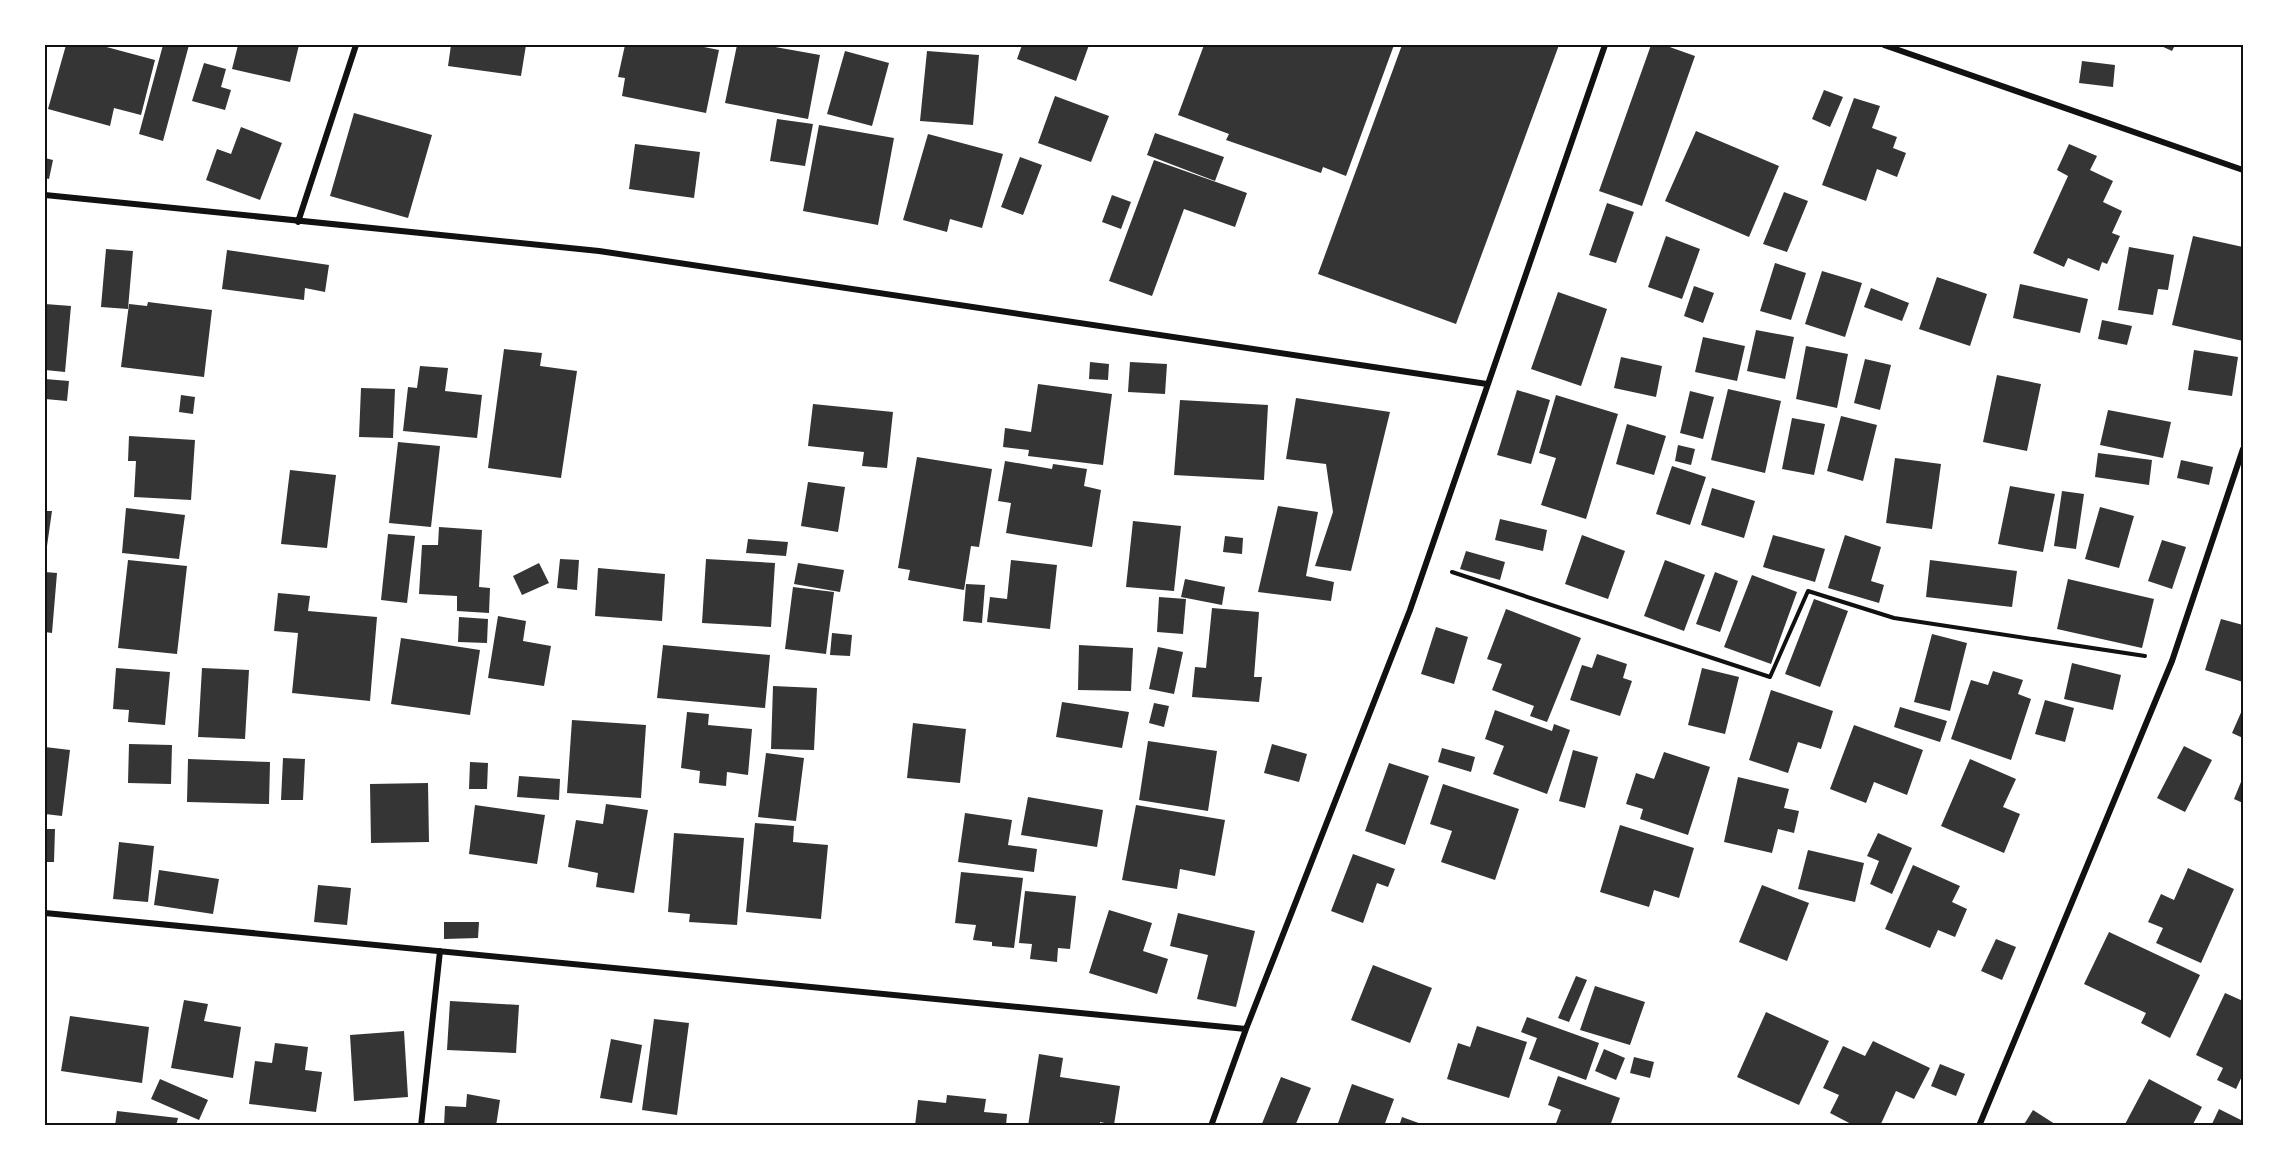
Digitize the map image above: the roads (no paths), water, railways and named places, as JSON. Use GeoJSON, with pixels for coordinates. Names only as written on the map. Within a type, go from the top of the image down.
{"type":"FeatureCollection","features":[{"type":"Feature","properties":{"kind":"street"},"geometry":{"type":"LineString","coordinates":[[298,222],[356,45]]}},
{"type":"Feature","properties":{"kind":"street"},"geometry":{"type":"LineString","coordinates":[[1211,1126],[1246,1029],[1410,610],[1605,45]]}},
{"type":"Feature","properties":{"kind":"street"},"geometry":{"type":"LineString","coordinates":[[1884,45],[2243,170]]}},
{"type":"Feature","properties":{"kind":"street"},"geometry":{"type":"LineString","coordinates":[[45,195],[599,252],[1487,384]]}},
{"type":"Feature","properties":{"kind":"street"},"geometry":{"type":"LineString","coordinates":[[1979,1126],[2172,660],[2243,449]]}},
{"type":"Feature","properties":{"kind":"street"},"geometry":{"type":"LineString","coordinates":[[45,913],[1246,1029]]}},
{"type":"Feature","properties":{"kind":"street"},"geometry":{"type":"LineString","coordinates":[[421,1126],[440,951]]}}]}
